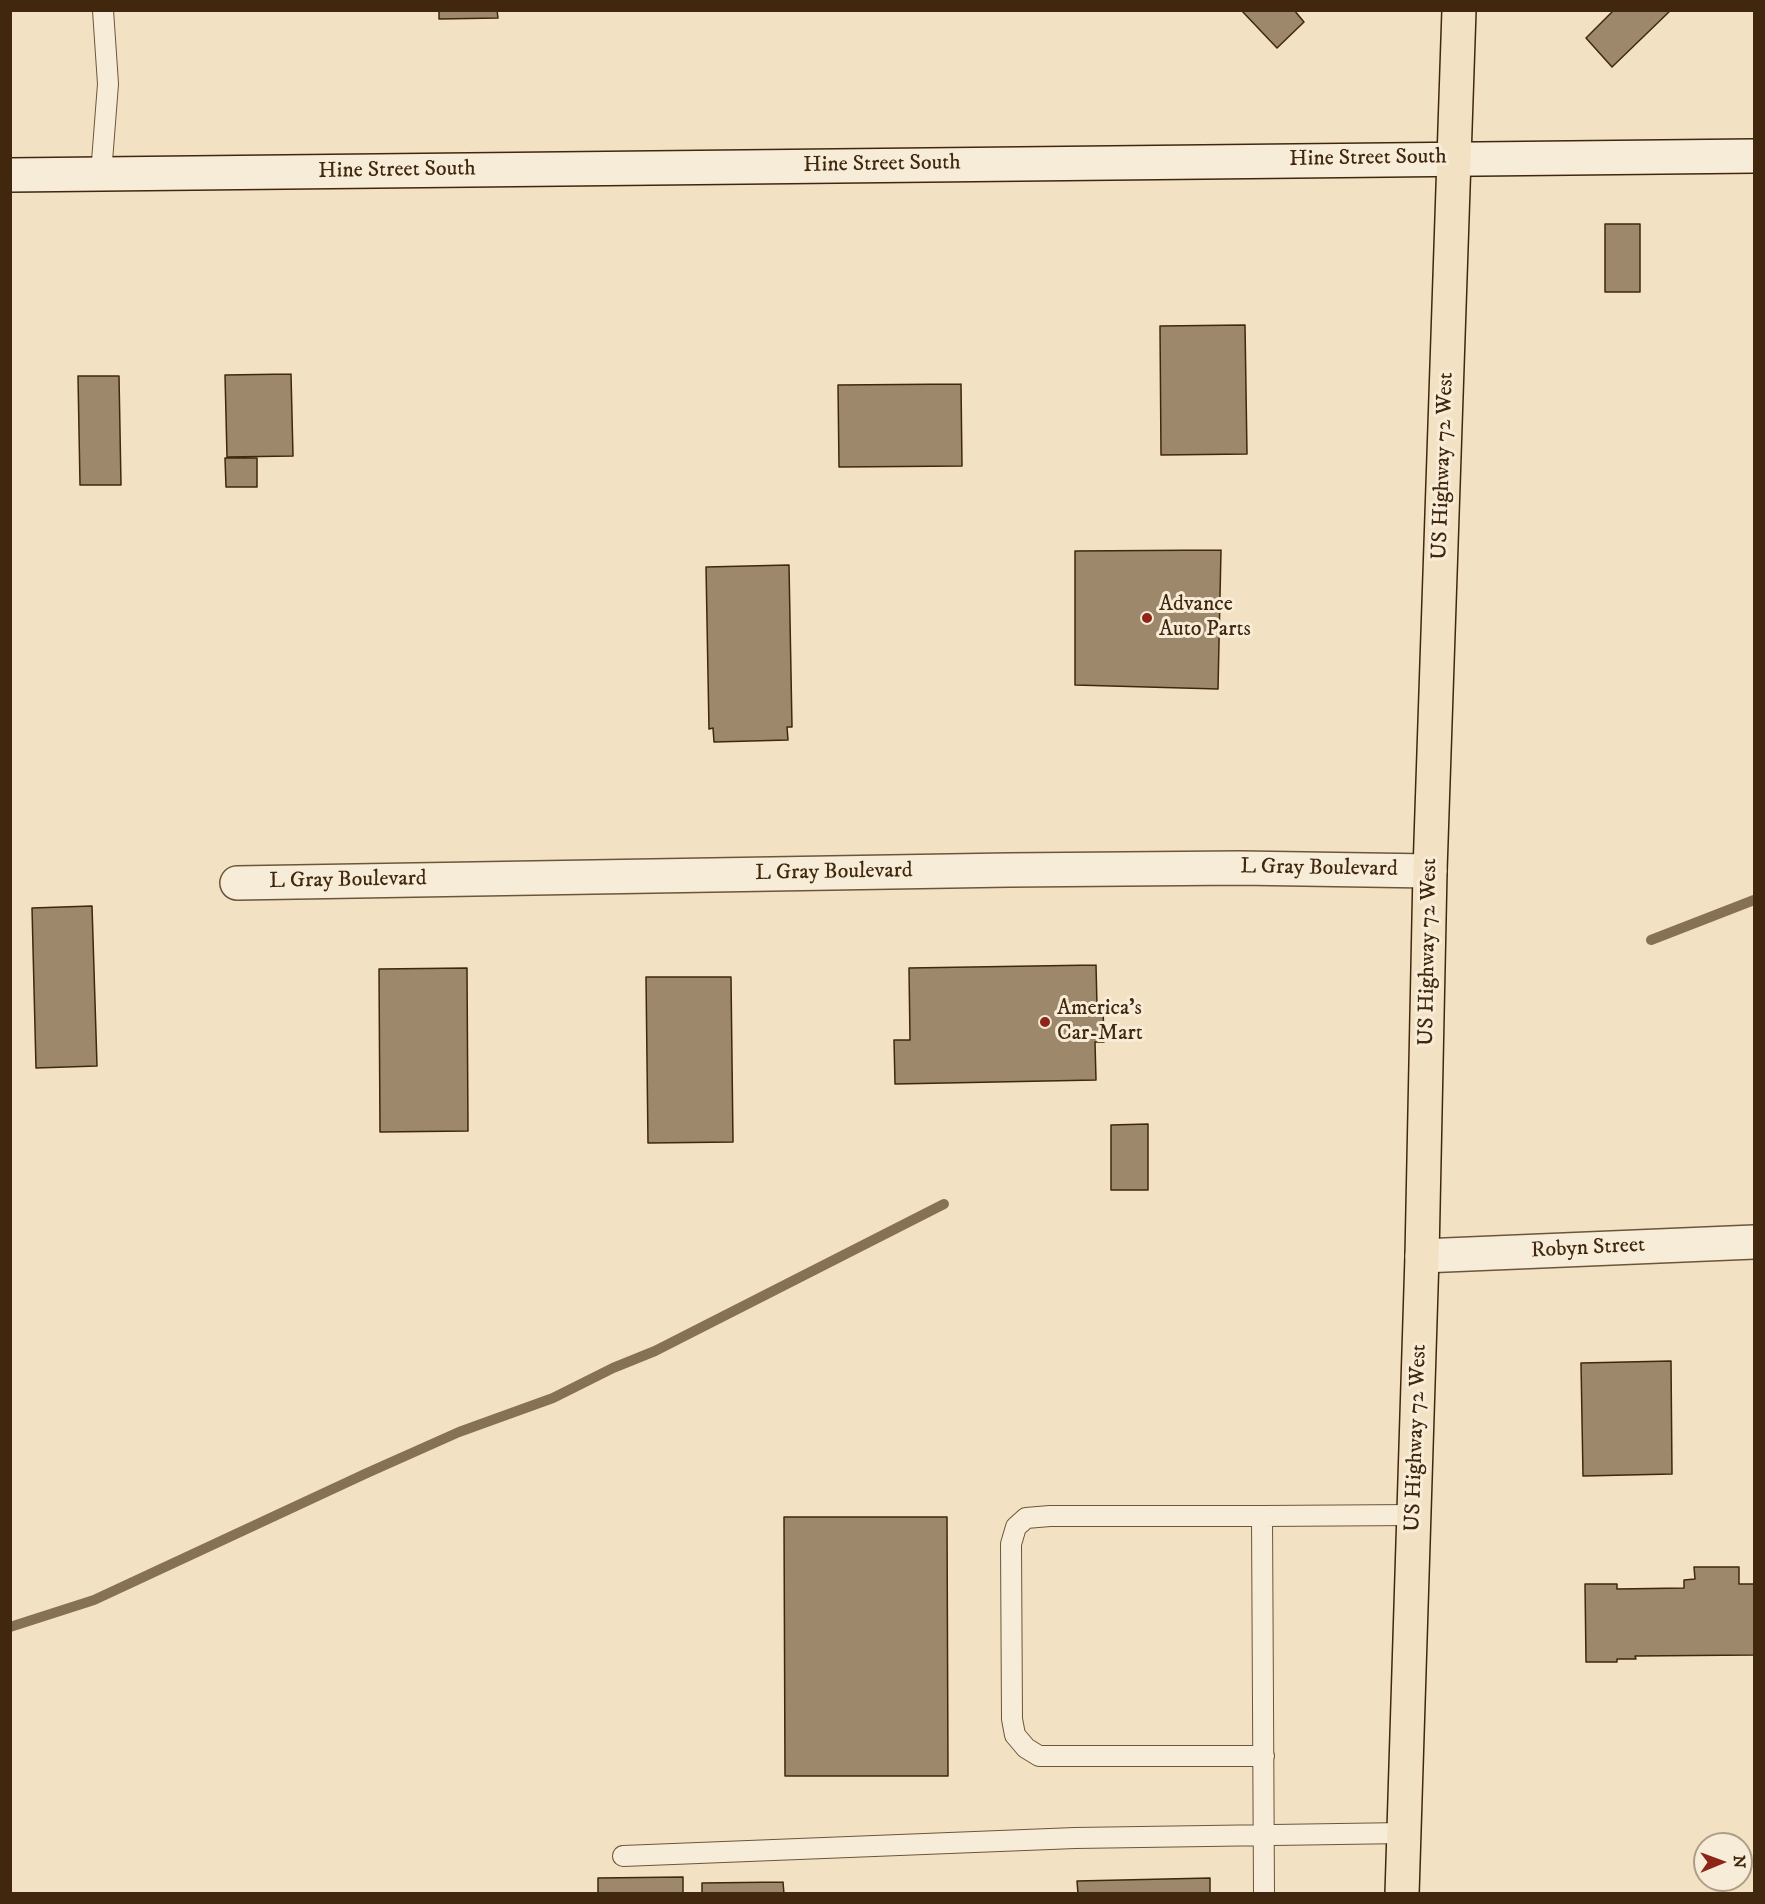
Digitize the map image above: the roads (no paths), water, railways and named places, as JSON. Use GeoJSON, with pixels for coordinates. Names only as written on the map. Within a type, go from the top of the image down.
{"type":"FeatureCollection","features":[{"type":"Feature","properties":{"kind":"highway","name":"US Highway 72 West"},"geometry":{"type":"LineString","coordinates":[[1402,1893],[1422,1256],[1430,871],[1459,10]]}},
{"type":"Feature","properties":{"kind":"street","name":"Hine Street South"},"geometry":{"type":"LineString","coordinates":[[10,175],[1755,156]]}},
{"type":"Feature","properties":{"kind":"street","name":"L Gray Boulevard"},"geometry":{"type":"LineString","coordinates":[[237,883],[1009,870],[1240,868],[1430,871]]}},
{"type":"Feature","properties":{"kind":"street","name":"Robyn Street"},"geometry":{"type":"LineString","coordinates":[[1422,1256],[1755,1242]]}},
{"type":"Feature","properties":{"kind":"lane"},"geometry":{"type":"LineString","coordinates":[[100,174],[108,84],[104,10]]}},
{"type":"Feature","properties":{"kind":"lane"},"geometry":{"type":"LineString","coordinates":[[1264,1756],[1039,1756],[1026,1748],[1016,1735],[1012,1719],[1011,1544],[1016,1527],[1026,1518],[1050,1515],[1414,1515]]}},
{"type":"Feature","properties":{"kind":"lane"},"geometry":{"type":"LineString","coordinates":[[1262,1516],[1264,1893]]}},
{"type":"Feature","properties":{"kind":"lane"},"geometry":{"type":"LineString","coordinates":[[623,1856],[1075,1838],[1405,1833]]}},
{"type":"Feature","properties":{"kind":"waterway"},"geometry":{"type":"LineString","coordinates":[[1651,940],[1754,900]]}},
{"type":"Feature","properties":{"kind":"waterway"},"geometry":{"type":"LineString","coordinates":[[10,1627],[94,1600],[459,1432],[553,1398],[613,1368],[655,1351],[944,1204]]}},
{"type":"Feature","properties":{"kind":"place","name":"Advance Auto Parts"},"geometry":{"type":"Point","coordinates":[1147,618]}},
{"type":"Feature","properties":{"kind":"place","name":"America's Car-Mart"},"geometry":{"type":"Point","coordinates":[1045,1022]}}]}
